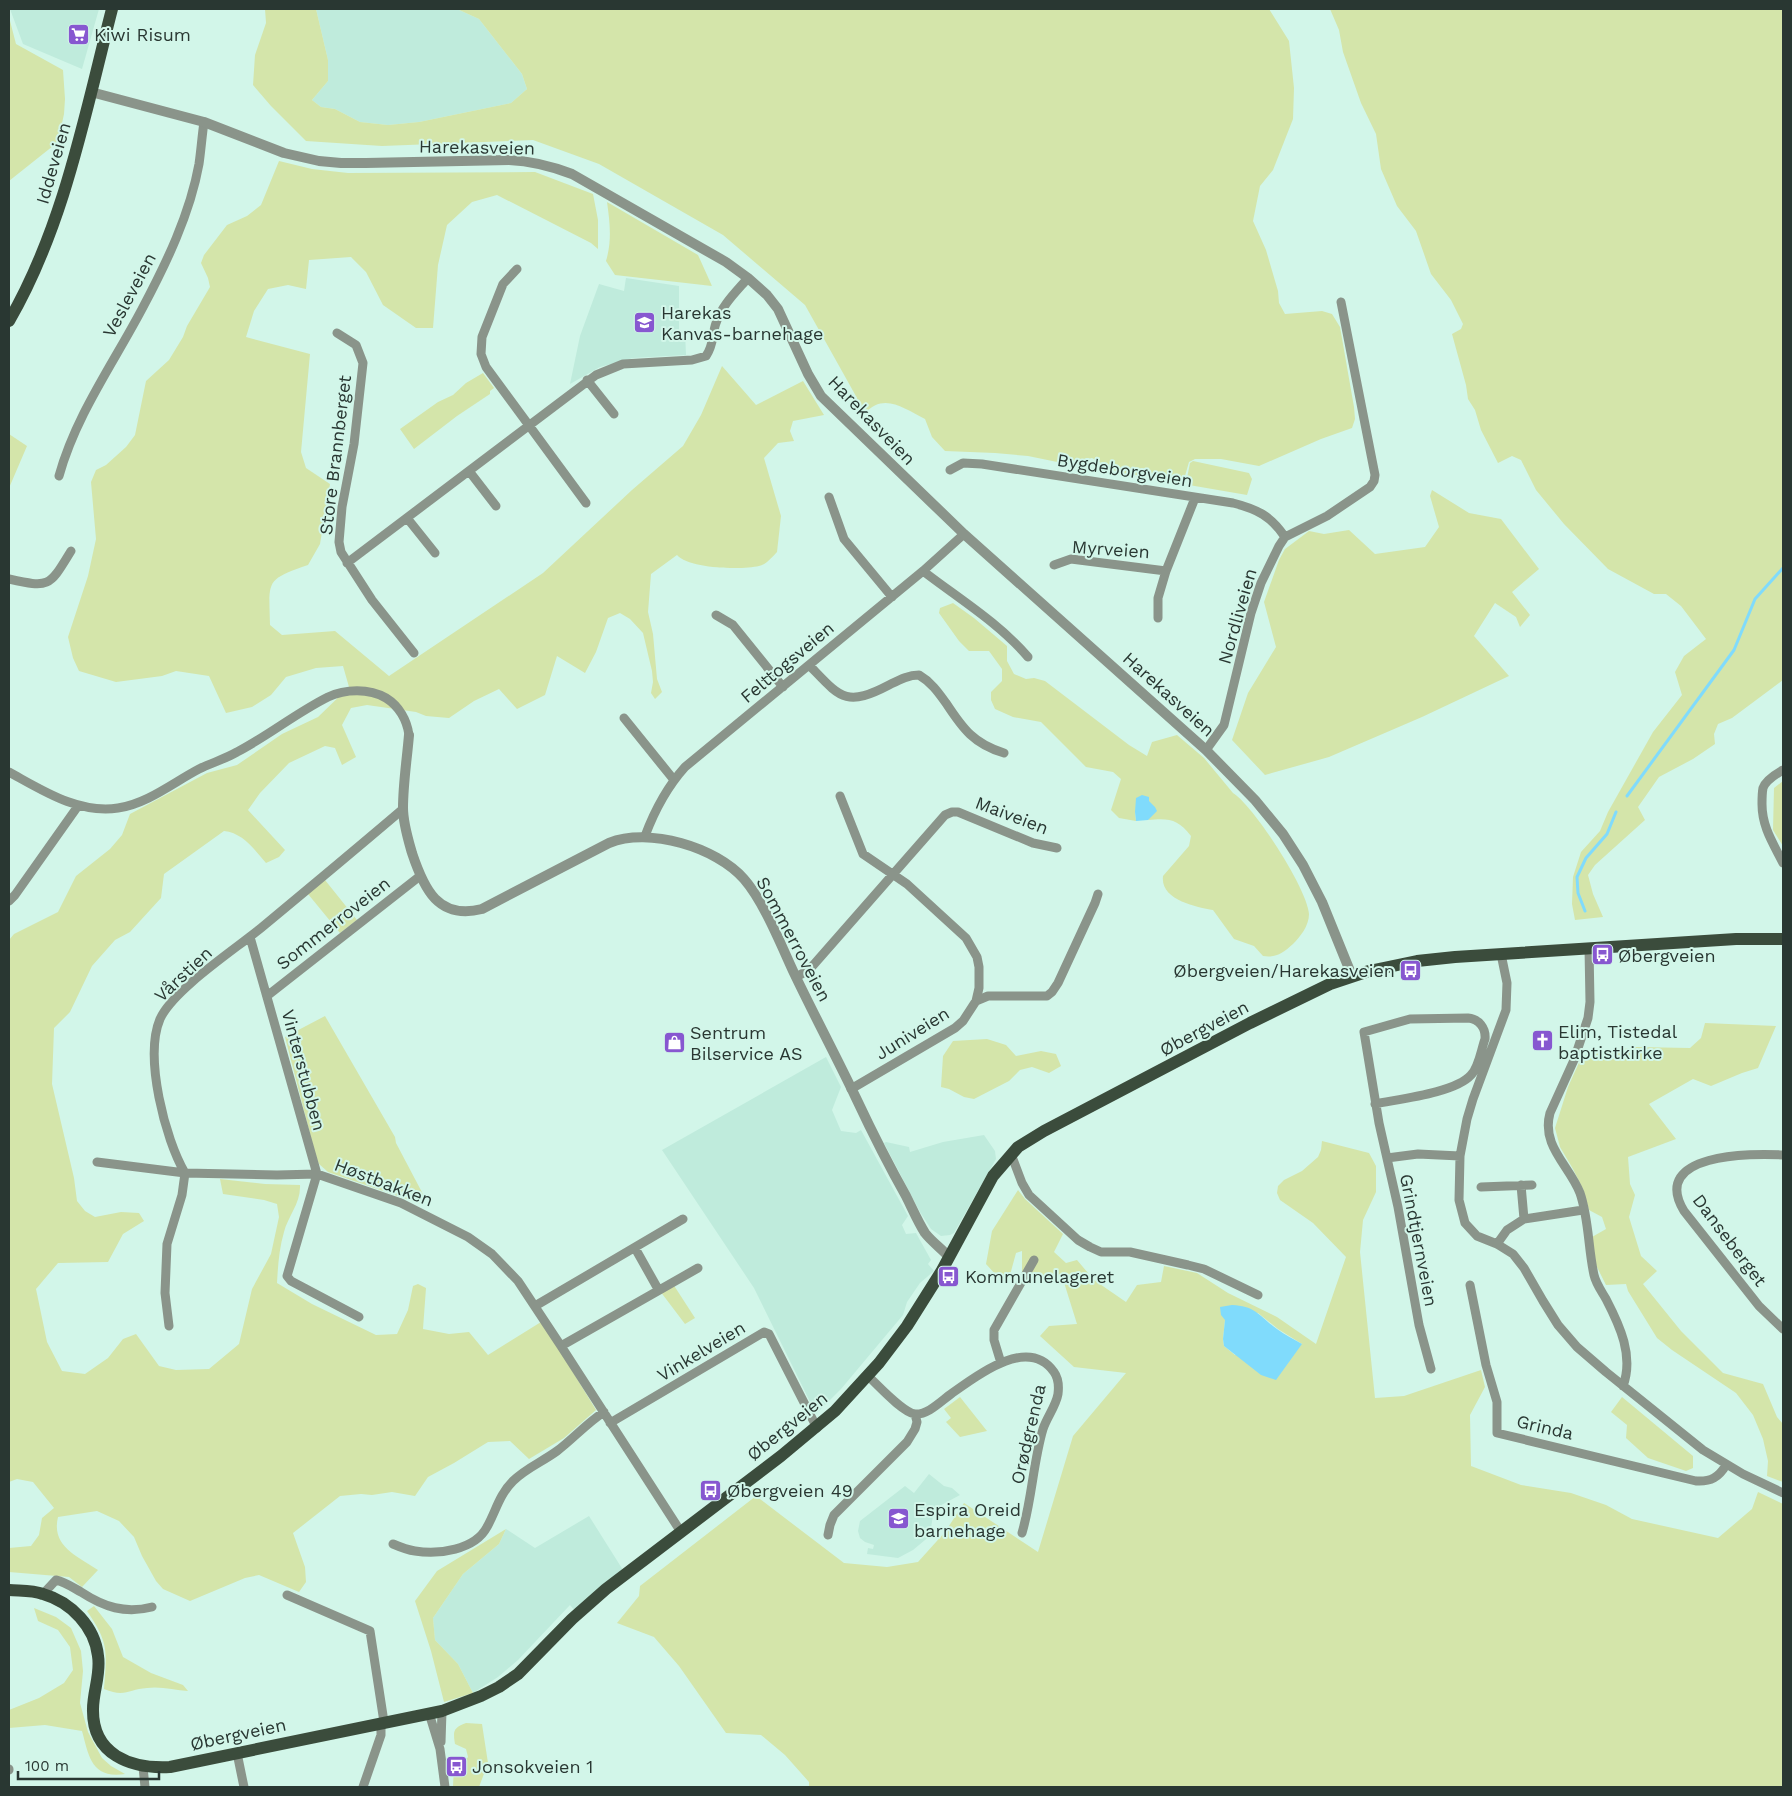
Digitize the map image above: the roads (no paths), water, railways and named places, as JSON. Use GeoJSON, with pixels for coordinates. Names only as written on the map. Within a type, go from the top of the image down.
{"type":"FeatureCollection","features":[{"type":"Feature","properties":{"kind":"main road","name":"Iddeveien"},"geometry":{"type":"LineString","coordinates":[[9,321],[50,234],[82,128],[112,9]]}},
{"type":"Feature","properties":{"kind":"main road","name":"Øbergveien"},"geometry":{"type":"LineString","coordinates":[[9,1590],[43,1594],[61,1602],[75,1612],[86,1625],[95,1642],[98,1656],[99,1670],[93,1710],[96,1733],[106,1748],[116,1756],[126,1762],[143,1767],[170,1767],[436,1712],[481,1696],[518,1674],[592,1601],[817,1428],[849,1397],[907,1326],[949,1257],[993,1176],[1011,1154],[1044,1130],[1306,995],[1352,976],[1417,961],[1749,938],[1783,939]]}},
{"type":"Feature","properties":{"kind":"street","name":"Harekasveien"},"geometry":{"type":"LineString","coordinates":[[91,92],[204,122],[284,153],[319,161],[366,163],[509,160],[530,161],[547,165],[580,178],[726,262],[767,295],[778,309],[808,374],[821,396],[964,534],[1206,750],[1255,800],[1283,834],[1303,865],[1322,902],[1352,976]]}},
{"type":"Feature","properties":{"kind":"street","name":"Vesleveien"},"geometry":{"type":"LineString","coordinates":[[59,476],[66,450],[88,405],[143,308],[171,250],[199,164],[204,122]]}},
{"type":"Feature","properties":{"kind":"street"},"geometry":{"type":"LineString","coordinates":[[517,269],[503,284],[490,314],[480,346],[481,354],[486,367],[586,503]]}},
{"type":"Feature","properties":{"kind":"street"},"geometry":{"type":"LineString","coordinates":[[347,562],[587,380],[624,364],[692,360],[706,356],[712,346],[715,324],[720,314],[748,278]]}},
{"type":"Feature","properties":{"kind":"street"},"geometry":{"type":"LineString","coordinates":[[1285,537],[1327,516],[1370,487],[1374,481],[1375,474],[1341,302]]}},
{"type":"Feature","properties":{"kind":"street","name":"Store Brannberget"},"geometry":{"type":"LineString","coordinates":[[337,332],[356,345],[363,363],[354,444],[340,527],[339,542],[341,552],[372,600],[414,653]]}},
{"type":"Feature","properties":{"kind":"street"},"geometry":{"type":"LineString","coordinates":[[587,380],[614,414]]}},
{"type":"Feature","properties":{"kind":"street","name":"Bygdeborgveien"},"geometry":{"type":"LineString","coordinates":[[950,470],[963,463],[982,464],[1250,507],[1277,524],[1285,537]]}},
{"type":"Feature","properties":{"kind":"street"},"geometry":{"type":"LineString","coordinates":[[468,471],[496,506]]}},
{"type":"Feature","properties":{"kind":"street"},"geometry":{"type":"LineString","coordinates":[[828,497],[844,538],[892,597]]}},
{"type":"Feature","properties":{"kind":"street","name":"Myrveien"},"geometry":{"type":"LineString","coordinates":[[1158,618],[1158,598],[1166,570],[1195,498]]}},
{"type":"Feature","properties":{"kind":"street"},"geometry":{"type":"LineString","coordinates":[[407,518],[435,553]]}},
{"type":"Feature","properties":{"kind":"street","name":"Felttogsveien"},"geometry":{"type":"LineString","coordinates":[[645,836],[674,780],[692,760],[923,572],[964,534]]}},
{"type":"Feature","properties":{"kind":"street","name":"Nordliveien"},"geometry":{"type":"LineString","coordinates":[[1206,750],[1224,725],[1251,613],[1268,565],[1285,537]]}},
{"type":"Feature","properties":{"kind":"street"},"geometry":{"type":"LineString","coordinates":[[9,579],[38,585],[47,582],[54,578],[71,551]]}},
{"type":"Feature","properties":{"kind":"street","name":"Myrveien"},"geometry":{"type":"LineString","coordinates":[[1054,565],[1071,559],[1166,570]]}},
{"type":"Feature","properties":{"kind":"street"},"geometry":{"type":"LineString","coordinates":[[923,572],[992,624],[1021,648],[1028,657]]}},
{"type":"Feature","properties":{"kind":"street"},"geometry":{"type":"LineString","coordinates":[[716,615],[733,625],[783,687]]}},
{"type":"Feature","properties":{"kind":"street"},"geometry":{"type":"LineString","coordinates":[[809,664],[832,688],[849,698],[864,697],[905,677],[918,675],[930,682],[938,691],[971,736],[989,748],[1004,752]]}},
{"type":"Feature","properties":{"kind":"street"},"geometry":{"type":"LineString","coordinates":[[9,772],[78,806],[106,809],[129,806],[219,759],[236,753],[329,697],[349,692],[371,692],[391,701],[403,716],[408,726],[409,735]]}},
{"type":"Feature","properties":{"kind":"street"},"geometry":{"type":"LineString","coordinates":[[624,718],[674,780]]}},
{"type":"Feature","properties":{"kind":"street","name":"Sommerroveien"},"geometry":{"type":"LineString","coordinates":[[409,735],[403,809],[409,841],[420,876],[429,892],[443,905],[459,911],[473,911],[487,907],[540,877],[620,838],[645,836],[679,843],[714,855],[744,879],[757,897],[882,1153],[926,1233],[949,1257]]}},
{"type":"Feature","properties":{"kind":"street"},"geometry":{"type":"LineString","coordinates":[[1783,770],[1768,781],[1763,788],[1762,798],[1763,820],[1783,863]]}},
{"type":"Feature","properties":{"kind":"street"},"geometry":{"type":"LineString","coordinates":[[840,796],[863,854],[907,884],[966,938],[977,957],[979,967],[979,988],[976,1001]]}},
{"type":"Feature","properties":{"kind":"street"},"geometry":{"type":"LineString","coordinates":[[9,901],[78,806]]}},
{"type":"Feature","properties":{"kind":"street","name":"Vårstien"},"geometry":{"type":"LineString","coordinates":[[186,1173],[178,1160],[170,1139],[157,1084],[155,1038],[158,1025],[165,1010],[181,993],[403,809]]}},
{"type":"Feature","properties":{"kind":"street","name":"Maiveien"},"geometry":{"type":"LineString","coordinates":[[796,977],[809,970],[945,815],[952,812],[964,814],[1033,843],[1057,848]]}},
{"type":"Feature","properties":{"kind":"street","name":"Sommerroveien"},"geometry":{"type":"LineString","coordinates":[[267,996],[420,876]]}},
{"type":"Feature","properties":{"kind":"street"},"geometry":{"type":"LineString","coordinates":[[976,1001],[988,996],[1048,996],[1058,983],[1098,894]]}},
{"type":"Feature","properties":{"kind":"street","name":"Vinterstubben"},"geometry":{"type":"LineString","coordinates":[[250,937],[317,1174]]}},
{"type":"Feature","properties":{"kind":"street"},"geometry":{"type":"LineString","coordinates":[[1589,948],[1590,1002],[1588,1018],[1574,1060],[1548,1122],[1549,1138],[1579,1191],[1584,1210],[1595,1279],[1625,1342],[1627,1375],[1623,1386]]}},
{"type":"Feature","properties":{"kind":"street"},"geometry":{"type":"LineString","coordinates":[[1502,954],[1507,983],[1506,1010],[1467,1119],[1460,1156],[1459,1191],[1462,1217],[1469,1229],[1477,1236],[1497,1244],[1519,1261],[1543,1302],[1568,1337],[1585,1354],[1680,1433],[1726,1465],[1783,1493]]}},
{"type":"Feature","properties":{"kind":"street","name":"Juniveien"},"geometry":{"type":"LineString","coordinates":[[851,1089],[955,1028],[963,1021],[976,1001]]}},
{"type":"Feature","properties":{"kind":"street"},"geometry":{"type":"LineString","coordinates":[[1375,1104],[1445,1089],[1458,1084],[1470,1076],[1475,1069],[1485,1039],[1480,1023],[1468,1018],[1410,1019],[1364,1032],[1375,1104],[1387,1158]]}},
{"type":"Feature","properties":{"kind":"street"},"geometry":{"type":"LineString","coordinates":[[1011,1154],[1029,1195],[1078,1240],[1090,1247],[1101,1252],[1130,1252],[1204,1269],[1258,1295]]}},
{"type":"Feature","properties":{"kind":"street","name":"Grindtjernveien"},"geometry":{"type":"LineString","coordinates":[[1431,1369],[1419,1325],[1387,1158],[1418,1154],[1460,1156]]}},
{"type":"Feature","properties":{"kind":"street","name":"Danseberget"},"geometry":{"type":"LineString","coordinates":[[1783,1155],[1730,1156],[1700,1162],[1683,1174],[1678,1191],[1679,1201],[1684,1211],[1759,1306],[1783,1329]]}},
{"type":"Feature","properties":{"kind":"street","name":"Høstbakken"},"geometry":{"type":"LineString","coordinates":[[97,1162],[186,1173],[317,1174],[401,1203],[468,1237],[492,1254],[506,1267],[535,1306],[681,1532]]}},
{"type":"Feature","properties":{"kind":"street"},"geometry":{"type":"LineString","coordinates":[[169,1326],[165,1293],[167,1244],[182,1195],[186,1173]]}},
{"type":"Feature","properties":{"kind":"street"},"geometry":{"type":"LineString","coordinates":[[317,1174],[287,1276],[291,1281],[359,1317]]}},
{"type":"Feature","properties":{"kind":"street"},"geometry":{"type":"LineString","coordinates":[[1521,1185],[1524,1219]]}},
{"type":"Feature","properties":{"kind":"street"},"geometry":{"type":"LineString","coordinates":[[1481,1187],[1532,1185]]}},
{"type":"Feature","properties":{"kind":"street"},"geometry":{"type":"LineString","coordinates":[[1497,1244],[1507,1230],[1524,1219],[1584,1210]]}},
{"type":"Feature","properties":{"kind":"street"},"geometry":{"type":"LineString","coordinates":[[535,1306],[683,1219]]}},
{"type":"Feature","properties":{"kind":"street"},"geometry":{"type":"LineString","coordinates":[[635,1248],[658,1289]]}},
{"type":"Feature","properties":{"kind":"street"},"geometry":{"type":"LineString","coordinates":[[1001,1363],[994,1340],[994,1330],[1034,1260]]}},
{"type":"Feature","properties":{"kind":"street"},"geometry":{"type":"LineString","coordinates":[[561,1346],[658,1289],[698,1268]]}},
{"type":"Feature","properties":{"kind":"street","name":"Grinda"},"geometry":{"type":"LineString","coordinates":[[1470,1285],[1486,1366],[1497,1402],[1496,1432],[1696,1481],[1712,1480],[1726,1465]]}},
{"type":"Feature","properties":{"kind":"street","name":"Vinkelveien"},"geometry":{"type":"LineString","coordinates":[[610,1423],[764,1332],[769,1334],[817,1428]]}},
{"type":"Feature","properties":{"kind":"street","name":"Orødgrenda"},"geometry":{"type":"LineString","coordinates":[[915,1414],[926,1412],[974,1377],[1001,1363],[1019,1357],[1030,1357],[1038,1360],[1053,1370],[1058,1378],[1058,1397],[1044,1427],[1022,1533]]}},
{"type":"Feature","properties":{"kind":"street"},"geometry":{"type":"LineString","coordinates":[[828,1535],[834,1515],[896,1453],[912,1435],[917,1422],[915,1414],[904,1408],[868,1376]]}},
{"type":"Feature","properties":{"kind":"street"},"geometry":{"type":"LineString","coordinates":[[393,1544],[414,1551],[442,1552],[466,1546],[474,1541],[486,1530],[500,1496],[513,1481],[554,1453],[604,1412]]}},
{"type":"Feature","properties":{"kind":"street"},"geometry":{"type":"LineString","coordinates":[[43,1594],[56,1580],[65,1583],[96,1602],[119,1610],[142,1610],[152,1606]]}},
{"type":"Feature","properties":{"kind":"street"},"geometry":{"type":"LineString","coordinates":[[287,1595],[370,1631],[382,1723],[381,1735],[363,1787]]}},
{"type":"Feature","properties":{"kind":"street"},"geometry":{"type":"LineString","coordinates":[[436,1712],[445,1787]]}},
{"type":"Feature","properties":{"kind":"street"},"geometry":{"type":"LineString","coordinates":[[237,1753],[244,1787]]}},
{"type":"Feature","properties":{"kind":"street"},"geometry":{"type":"LineString","coordinates":[[143,1767],[145,1787]]}},
{"type":"Feature","properties":{"kind":"water"},"geometry":{"type":"Polygon","coordinates":[[[1142,795],[1149,797],[1149,801],[1157,811],[1148,820],[1136,821],[1136,798],[1142,795]]]}},
{"type":"Feature","properties":{"kind":"water"},"geometry":{"type":"Polygon","coordinates":[[[1232,1305],[1247,1307],[1257,1312],[1280,1331],[1302,1344],[1276,1380],[1261,1375],[1224,1346],[1225,1320],[1221,1315],[1220,1307],[1232,1305]]]}},
{"type":"Feature","properties":{"kind":"waterway"},"geometry":{"type":"LineString","coordinates":[[1627,796],[1734,650],[1755,599],[1783,568]]}},
{"type":"Feature","properties":{"kind":"waterway"},"geometry":{"type":"LineString","coordinates":[[1585,911],[1578,893],[1577,877],[1586,858],[1607,834],[1616,812]]}},
{"type":"Feature","properties":{"kind":"place","name":"Kiwi Risum"},"geometry":{"type":"Point","coordinates":[78,34]}},
{"type":"Feature","properties":{"kind":"place","name":"Harekas Kanvas-barnehage"},"geometry":{"type":"Point","coordinates":[645,322]}},
{"type":"Feature","properties":{"kind":"place","name":"Øbergveien"},"geometry":{"type":"Point","coordinates":[1602,955]}},
{"type":"Feature","properties":{"kind":"place","name":"Øbergveien/Harekasveien"},"geometry":{"type":"Point","coordinates":[1411,970]}},
{"type":"Feature","properties":{"kind":"place","name":"Elim, Tistedal baptistkirke"},"geometry":{"type":"Point","coordinates":[1542,1041]}},
{"type":"Feature","properties":{"kind":"place","name":"Sentrum Bilservice AS"},"geometry":{"type":"Point","coordinates":[674,1042]}},
{"type":"Feature","properties":{"kind":"place","name":"Kommunelageret"},"geometry":{"type":"Point","coordinates":[949,1276]}},
{"type":"Feature","properties":{"kind":"place","name":"Øbergveien 49"},"geometry":{"type":"Point","coordinates":[711,1490]}},
{"type":"Feature","properties":{"kind":"place","name":"Espira Oreid barnehage"},"geometry":{"type":"Point","coordinates":[898,1519]}},
{"type":"Feature","properties":{"kind":"place","name":"Jonsokveien 1"},"geometry":{"type":"Point","coordinates":[456,1766]}}]}
